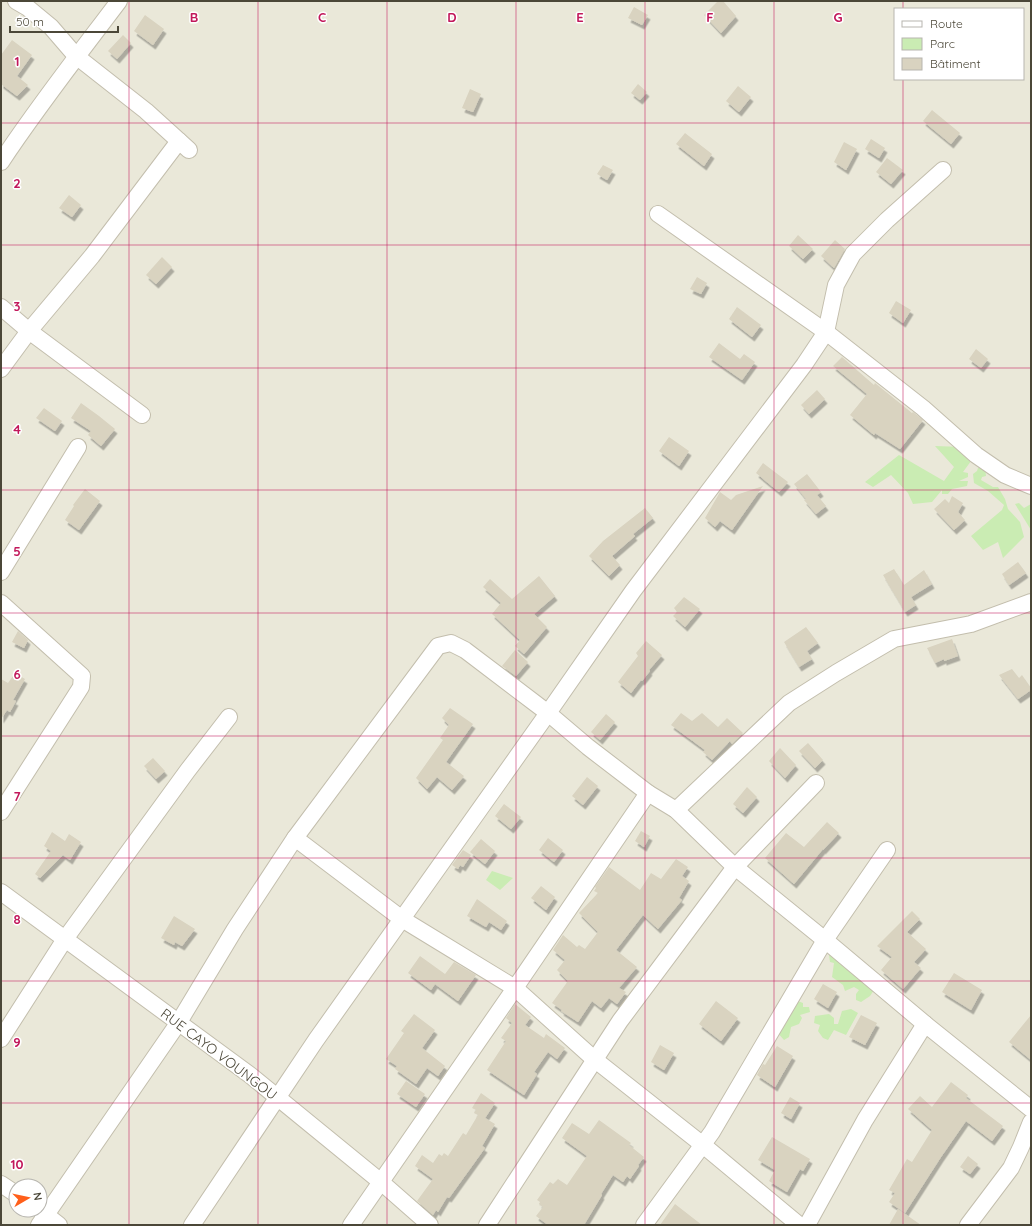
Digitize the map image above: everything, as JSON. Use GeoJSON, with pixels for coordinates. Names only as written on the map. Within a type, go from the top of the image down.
{"type":"FeatureCollection","features":[{"type":"Feature","properties":{"kind":"street"},"geometry":{"type":"LineString","coordinates":[[1,369],[29,331],[184,146],[146,111],[76,56],[51,27],[28,8],[16,1]]}},
{"type":"Feature","properties":{"kind":"street"},"geometry":{"type":"LineString","coordinates":[[1,162],[21,131],[76,56],[119,1]]}},
{"type":"Feature","properties":{"kind":"street"},"geometry":{"type":"LineString","coordinates":[[192,1225],[277,1097],[633,591],[804,365],[826,332],[836,285],[853,254],[887,220],[943,170]]}},
{"type":"Feature","properties":{"kind":"street"},"geometry":{"type":"LineString","coordinates":[[658,214],[826,332],[923,408],[976,455],[1005,475],[1031,486]]}},
{"type":"Feature","properties":{"kind":"street"},"geometry":{"type":"LineString","coordinates":[[1,307],[29,331],[142,415]]}},
{"type":"Feature","properties":{"kind":"street"},"geometry":{"type":"LineString","coordinates":[[1,572],[78,447]]}},
{"type":"Feature","properties":{"kind":"street"},"geometry":{"type":"LineString","coordinates":[[676,810],[789,703],[887,643],[894,639],[971,624],[1031,602]]}},
{"type":"Feature","properties":{"kind":"street"},"geometry":{"type":"LineString","coordinates":[[1,603],[82,676],[81,687],[1,812]]}},
{"type":"Feature","properties":{"kind":"street"},"geometry":{"type":"LineString","coordinates":[[48,1208],[179,1022],[235,929],[295,838],[438,646],[451,643],[465,650],[548,713],[588,747],[648,793],[676,810],[735,867],[925,1024],[1031,1109]]}},
{"type":"Feature","properties":{"kind":"street"},"geometry":{"type":"LineString","coordinates":[[1,1039],[65,938],[188,770],[229,717]]}},
{"type":"Feature","properties":{"kind":"street"},"geometry":{"type":"LineString","coordinates":[[487,1225],[620,1022],[735,867],[816,783]]}},
{"type":"Feature","properties":{"kind":"street"},"geometry":{"type":"LineString","coordinates":[[351,1225],[648,793]]}},
{"type":"Feature","properties":{"kind":"street"},"geometry":{"type":"LineString","coordinates":[[295,838],[402,919],[515,988],[594,1060],[702,1145],[799,1225]]}},
{"type":"Feature","properties":{"kind":"street"},"geometry":{"type":"LineString","coordinates":[[644,1225],[712,1132],[825,940],[887,850]]}},
{"type":"Feature","properties":{"kind":"street","name":"RUE CAYO VOUNGOU"},"geometry":{"type":"LineString","coordinates":[[1,892],[250,1075],[381,1182],[430,1225]]}},
{"type":"Feature","properties":{"kind":"street"},"geometry":{"type":"LineString","coordinates":[[807,1225],[866,1120],[925,1024]]}},
{"type":"Feature","properties":{"kind":"street"},"geometry":{"type":"LineString","coordinates":[[968,1225],[1011,1168],[1031,1122]]}},
{"type":"Feature","properties":{"kind":"street"},"geometry":{"type":"LineString","coordinates":[[46,1218],[59,1225]]}},
{"type":"Feature","properties":{"kind":"shaded area"},"geometry":{"type":"Polygon","coordinates":[[[1,1],[1031,1],[1031,1225],[1,1225],[1,1]]]}},
{"type":"Feature","properties":{"kind":"green space"},"geometry":{"type":"Polygon","coordinates":[[[935,446],[963,447],[974,457],[963,472],[968,473],[968,477],[959,481],[968,481],[967,486],[952,489],[948,494],[942,494],[942,490],[932,502],[913,504],[908,493],[891,475],[873,487],[865,482],[899,455],[944,481],[954,467],[935,446]]]}},
{"type":"Feature","properties":{"kind":"green space"},"geometry":{"type":"Polygon","coordinates":[[[985,467],[986,476],[982,477],[981,480],[993,487],[998,487],[1005,499],[1008,509],[1020,522],[1024,537],[1003,558],[998,542],[983,550],[971,536],[1002,510],[1004,505],[988,491],[974,483],[973,474],[978,468],[985,467]]]}},
{"type":"Feature","properties":{"kind":"green space"},"geometry":{"type":"Polygon","coordinates":[[[1019,503],[1024,508],[1031,504],[1031,530],[1015,504],[1019,503]]]}},
{"type":"Feature","properties":{"kind":"green space"},"geometry":{"type":"Polygon","coordinates":[[[492,871],[513,878],[500,890],[486,880],[492,871]]]}},
{"type":"Feature","properties":{"kind":"green space"},"geometry":{"type":"Polygon","coordinates":[[[829,955],[838,955],[874,990],[870,996],[861,1002],[856,1000],[856,994],[859,990],[854,987],[845,991],[843,985],[832,977],[834,963],[830,962],[829,955]]]}},
{"type":"Feature","properties":{"kind":"green space"},"geometry":{"type":"Polygon","coordinates":[[[795,1000],[803,1003],[803,1007],[809,1007],[810,1012],[800,1015],[802,1018],[799,1024],[791,1027],[789,1037],[784,1040],[776,1031],[795,1000]]]}},
{"type":"Feature","properties":{"kind":"green space"},"geometry":{"type":"Polygon","coordinates":[[[851,1009],[858,1013],[846,1035],[834,1030],[828,1040],[823,1038],[818,1031],[820,1025],[814,1023],[815,1016],[829,1014],[834,1018],[834,1024],[838,1024],[842,1011],[851,1009]]]}},
{"type":"Feature","properties":{"kind":"building"},"geometry":{"type":"Polygon","coordinates":[[[718,1],[723,1],[736,16],[721,33],[704,15],[718,1]]]}},
{"type":"Feature","properties":{"kind":"building"},"geometry":{"type":"Polygon","coordinates":[[[634,7],[648,15],[642,25],[628,18],[634,7]]]}},
{"type":"Feature","properties":{"kind":"building"},"geometry":{"type":"Polygon","coordinates":[[[145,15],[164,29],[153,45],[134,31],[145,15]]]}},
{"type":"Feature","properties":{"kind":"building"},"geometry":{"type":"Polygon","coordinates":[[[123,35],[131,43],[117,59],[108,51],[123,35]]]}},
{"type":"Feature","properties":{"kind":"building"},"geometry":{"type":"Polygon","coordinates":[[[12,40],[32,55],[17,76],[28,85],[17,96],[1,84],[1,55],[12,40]]]}},
{"type":"Feature","properties":{"kind":"building"},"geometry":{"type":"Polygon","coordinates":[[[638,84],[647,92],[640,100],[631,93],[638,84]]]}},
{"type":"Feature","properties":{"kind":"building"},"geometry":{"type":"Polygon","coordinates":[[[738,86],[751,97],[739,112],[726,101],[738,86]]]}},
{"type":"Feature","properties":{"kind":"building"},"geometry":{"type":"Polygon","coordinates":[[[470,89],[481,94],[473,112],[462,108],[470,89]]]}},
{"type":"Feature","properties":{"kind":"building"},"geometry":{"type":"Polygon","coordinates":[[[932,110],[960,133],[951,144],[923,121],[932,110]]]}},
{"type":"Feature","properties":{"kind":"building"},"geometry":{"type":"Polygon","coordinates":[[[685,133],[712,154],[704,166],[676,144],[685,133]]]}},
{"type":"Feature","properties":{"kind":"building"},"geometry":{"type":"Polygon","coordinates":[[[871,139],[885,148],[879,158],[865,149],[871,139]]]}},
{"type":"Feature","properties":{"kind":"building"},"geometry":{"type":"Polygon","coordinates":[[[844,142],[857,149],[846,170],[834,162],[844,142]]]}},
{"type":"Feature","properties":{"kind":"building"},"geometry":{"type":"Polygon","coordinates":[[[887,158],[903,170],[891,184],[876,172],[887,158]]]}},
{"type":"Feature","properties":{"kind":"building"},"geometry":{"type":"Polygon","coordinates":[[[603,165],[613,170],[607,180],[597,174],[603,165]]]}},
{"type":"Feature","properties":{"kind":"building"},"geometry":{"type":"Polygon","coordinates":[[[69,195],[81,205],[72,217],[59,208],[69,195]]]}},
{"type":"Feature","properties":{"kind":"building"},"geometry":{"type":"Polygon","coordinates":[[[798,235],[813,249],[803,259],[789,246],[798,235]]]}},
{"type":"Feature","properties":{"kind":"building"},"geometry":{"type":"Polygon","coordinates":[[[835,240],[845,249],[834,268],[821,256],[835,240]]]}},
{"type":"Feature","properties":{"kind":"building"},"geometry":{"type":"Polygon","coordinates":[[[162,257],[172,267],[156,284],[146,275],[162,257]]]}},
{"type":"Feature","properties":{"kind":"building"},"geometry":{"type":"Polygon","coordinates":[[[697,277],[707,283],[701,294],[690,289],[697,277]]]}},
{"type":"Feature","properties":{"kind":"building"},"geometry":{"type":"Polygon","coordinates":[[[896,301],[911,310],[903,323],[889,313],[896,301]]]}},
{"type":"Feature","properties":{"kind":"building"},"geometry":{"type":"Polygon","coordinates":[[[737,307],[761,325],[752,337],[729,319],[737,307]]]}},
{"type":"Feature","properties":{"kind":"building"},"geometry":{"type":"Polygon","coordinates":[[[719,343],[740,359],[744,354],[755,362],[742,380],[709,357],[719,343]]]}},
{"type":"Feature","properties":{"kind":"building"},"geometry":{"type":"Polygon","coordinates":[[[976,349],[988,359],[981,368],[969,359],[976,349]]]}},
{"type":"Feature","properties":{"kind":"building"},"geometry":{"type":"Polygon","coordinates":[[[842,357],[874,385],[875,383],[923,420],[900,449],[875,433],[874,435],[850,415],[867,394],[833,366],[842,357]]]}},
{"type":"Feature","properties":{"kind":"building"},"geometry":{"type":"Polygon","coordinates":[[[817,390],[825,399],[809,414],[801,405],[817,390]]]}},
{"type":"Feature","properties":{"kind":"building"},"geometry":{"type":"Polygon","coordinates":[[[81,403],[115,429],[101,446],[88,435],[91,431],[71,418],[81,403]]]}},
{"type":"Feature","properties":{"kind":"building"},"geometry":{"type":"Polygon","coordinates":[[[44,408],[62,421],[55,431],[36,418],[44,408]]]}},
{"type":"Feature","properties":{"kind":"building"},"geometry":{"type":"Polygon","coordinates":[[[669,437],[689,451],[679,466],[659,451],[669,437]]]}},
{"type":"Feature","properties":{"kind":"building"},"geometry":{"type":"Polygon","coordinates":[[[763,463],[788,482],[779,492],[756,473],[763,463]]]}},
{"type":"Feature","properties":{"kind":"building"},"geometry":{"type":"Polygon","coordinates":[[[807,474],[821,492],[817,495],[826,506],[816,514],[804,500],[806,499],[794,484],[807,474]]]}},
{"type":"Feature","properties":{"kind":"building"},"geometry":{"type":"Polygon","coordinates":[[[763,486],[732,530],[720,521],[715,527],[705,518],[720,492],[731,500],[736,495],[763,486]]]}},
{"type":"Feature","properties":{"kind":"building"},"geometry":{"type":"Polygon","coordinates":[[[85,489],[100,501],[79,530],[65,520],[74,506],[73,505],[85,489]]]}},
{"type":"Feature","properties":{"kind":"building"},"geometry":{"type":"Polygon","coordinates":[[[952,496],[963,503],[958,512],[965,520],[954,530],[934,509],[945,499],[949,503],[952,496]]]}},
{"type":"Feature","properties":{"kind":"building"},"geometry":{"type":"Polygon","coordinates":[[[645,508],[653,518],[633,534],[635,536],[612,556],[620,565],[609,576],[589,556],[603,541],[645,508]]]}},
{"type":"Feature","properties":{"kind":"building"},"geometry":{"type":"Polygon","coordinates":[[[1018,562],[1026,573],[1009,585],[1002,574],[1018,562]]]}},
{"type":"Feature","properties":{"kind":"building"},"geometry":{"type":"Polygon","coordinates":[[[894,569],[904,585],[924,570],[932,584],[911,597],[916,605],[905,612],[883,575],[894,569]]]}},
{"type":"Feature","properties":{"kind":"building"},"geometry":{"type":"Polygon","coordinates":[[[539,576],[555,596],[534,614],[547,627],[524,654],[515,646],[520,640],[492,614],[501,603],[483,587],[490,579],[512,599],[539,576]]]}},
{"type":"Feature","properties":{"kind":"building"},"geometry":{"type":"Polygon","coordinates":[[[684,597],[700,609],[685,627],[673,616],[677,612],[674,608],[684,597]]]}},
{"type":"Feature","properties":{"kind":"building"},"geometry":{"type":"Polygon","coordinates":[[[806,627],[818,643],[807,651],[812,659],[799,667],[784,642],[806,627]]]}},
{"type":"Feature","properties":{"kind":"building"},"geometry":{"type":"Polygon","coordinates":[[[18,631],[28,640],[24,648],[12,642],[18,631]]]}},
{"type":"Feature","properties":{"kind":"building"},"geometry":{"type":"Polygon","coordinates":[[[952,639],[958,656],[944,661],[944,659],[935,663],[927,648],[952,639]]]}},
{"type":"Feature","properties":{"kind":"building"},"geometry":{"type":"Polygon","coordinates":[[[646,641],[662,655],[631,693],[618,682],[638,656],[636,653],[646,641]]]}},
{"type":"Feature","properties":{"kind":"building"},"geometry":{"type":"Polygon","coordinates":[[[515,650],[528,662],[516,676],[502,666],[515,650]]]}},
{"type":"Feature","properties":{"kind":"building"},"geometry":{"type":"Polygon","coordinates":[[[1012,669],[1019,678],[1022,675],[1031,688],[1031,690],[1018,699],[999,675],[1012,669]]]}},
{"type":"Feature","properties":{"kind":"building"},"geometry":{"type":"Polygon","coordinates":[[[15,673],[25,679],[13,700],[16,701],[10,712],[7,710],[1,719],[1,679],[8,683],[15,673]]]}},
{"type":"Feature","properties":{"kind":"building"},"geometry":{"type":"Polygon","coordinates":[[[450,708],[473,724],[446,762],[464,776],[452,790],[437,777],[427,789],[416,778],[443,740],[440,738],[449,725],[442,718],[450,708]]]}},
{"type":"Feature","properties":{"kind":"building"},"geometry":{"type":"Polygon","coordinates":[[[681,713],[692,721],[702,713],[718,727],[727,718],[743,733],[732,744],[730,741],[712,760],[703,752],[705,750],[671,725],[681,713]]]}},
{"type":"Feature","properties":{"kind":"building"},"geometry":{"type":"Polygon","coordinates":[[[606,714],[615,722],[600,740],[591,732],[606,714]]]}},
{"type":"Feature","properties":{"kind":"building"},"geometry":{"type":"Polygon","coordinates":[[[808,743],[823,760],[815,768],[799,751],[808,743]]]}},
{"type":"Feature","properties":{"kind":"building"},"geometry":{"type":"Polygon","coordinates":[[[780,748],[796,765],[785,778],[769,761],[780,748]]]}},
{"type":"Feature","properties":{"kind":"building"},"geometry":{"type":"Polygon","coordinates":[[[153,758],[165,771],[156,779],[144,766],[153,758]]]}},
{"type":"Feature","properties":{"kind":"building"},"geometry":{"type":"Polygon","coordinates":[[[587,777],[598,786],[583,805],[572,796],[587,777]]]}},
{"type":"Feature","properties":{"kind":"building"},"geometry":{"type":"Polygon","coordinates":[[[747,787],[757,797],[743,813],[733,804],[747,787]]]}},
{"type":"Feature","properties":{"kind":"building"},"geometry":{"type":"Polygon","coordinates":[[[504,804],[521,817],[511,829],[495,816],[504,804]]]}},
{"type":"Feature","properties":{"kind":"building"},"geometry":{"type":"Polygon","coordinates":[[[827,822],[839,833],[823,849],[794,884],[765,858],[786,833],[804,847],[827,822]]]}},
{"type":"Feature","properties":{"kind":"building"},"geometry":{"type":"Polygon","coordinates":[[[641,831],[650,836],[644,847],[635,841],[641,831]]]}},
{"type":"Feature","properties":{"kind":"building"},"geometry":{"type":"Polygon","coordinates":[[[52,832],[65,841],[69,834],[81,842],[70,860],[63,855],[40,878],[35,874],[51,851],[44,846],[52,832]]]}},
{"type":"Feature","properties":{"kind":"building"},"geometry":{"type":"Polygon","coordinates":[[[548,838],[563,850],[554,862],[539,850],[548,838]]]}},
{"type":"Feature","properties":{"kind":"building"},"geometry":{"type":"Polygon","coordinates":[[[481,839],[495,851],[485,864],[470,852],[481,839]]]}},
{"type":"Feature","properties":{"kind":"building"},"geometry":{"type":"Polygon","coordinates":[[[463,850],[471,855],[463,867],[460,865],[458,869],[452,865],[463,850]]]}},
{"type":"Feature","properties":{"kind":"building"},"geometry":{"type":"Polygon","coordinates":[[[676,859],[688,867],[682,876],[689,881],[679,898],[682,900],[658,929],[643,915],[616,950],[637,967],[619,988],[626,992],[617,1004],[609,998],[601,1008],[592,1001],[578,1022],[561,1011],[562,1010],[552,1003],[568,981],[557,970],[565,960],[553,950],[563,935],[577,947],[579,945],[585,949],[598,932],[579,913],[598,893],[594,891],[596,888],[595,887],[609,867],[640,890],[651,873],[661,879],[676,859]]]}},
{"type":"Feature","properties":{"kind":"building"},"geometry":{"type":"Polygon","coordinates":[[[541,886],[555,897],[546,910],[531,898],[541,886]]]}},
{"type":"Feature","properties":{"kind":"building"},"geometry":{"type":"Polygon","coordinates":[[[477,899],[507,921],[501,930],[489,922],[486,927],[467,916],[477,899]]]}},
{"type":"Feature","properties":{"kind":"building"},"geometry":{"type":"Polygon","coordinates":[[[912,911],[920,919],[907,932],[926,949],[914,962],[921,968],[903,989],[881,970],[892,957],[877,946],[912,911]]]}},
{"type":"Feature","properties":{"kind":"building"},"geometry":{"type":"Polygon","coordinates":[[[174,916],[195,929],[182,946],[175,942],[174,945],[161,938],[174,916]]]}},
{"type":"Feature","properties":{"kind":"building"},"geometry":{"type":"Polygon","coordinates":[[[420,956],[445,974],[454,962],[476,975],[458,1001],[435,984],[431,990],[408,973],[420,956]]]}},
{"type":"Feature","properties":{"kind":"building"},"geometry":{"type":"Polygon","coordinates":[[[954,973],[982,990],[971,1010],[942,992],[954,973]]]}},
{"type":"Feature","properties":{"kind":"building"},"geometry":{"type":"Polygon","coordinates":[[[823,984],[837,992],[828,1008],[814,999],[823,984]]]}},
{"type":"Feature","properties":{"kind":"building"},"geometry":{"type":"Polygon","coordinates":[[[716,1001],[738,1018],[721,1041],[699,1024],[716,1001]]]}},
{"type":"Feature","properties":{"kind":"building"},"geometry":{"type":"Polygon","coordinates":[[[515,1004],[531,1017],[525,1025],[544,1038],[546,1034],[565,1048],[557,1059],[548,1052],[534,1072],[537,1074],[524,1095],[487,1070],[506,1041],[501,1038],[512,1023],[506,1018],[515,1004]]]}},
{"type":"Feature","properties":{"kind":"building"},"geometry":{"type":"Polygon","coordinates":[[[414,1014],[435,1030],[422,1048],[445,1066],[438,1076],[427,1068],[416,1084],[395,1069],[397,1066],[386,1059],[404,1033],[401,1031],[414,1014]]]}},
{"type":"Feature","properties":{"kind":"building"},"geometry":{"type":"Polygon","coordinates":[[[861,1015],[877,1023],[865,1045],[849,1037],[861,1015]]]}},
{"type":"Feature","properties":{"kind":"building"},"geometry":{"type":"Polygon","coordinates":[[[1031,1015],[1031,1060],[1009,1042],[1031,1015]]]}},
{"type":"Feature","properties":{"kind":"building"},"geometry":{"type":"Polygon","coordinates":[[[660,1045],[674,1053],[664,1070],[651,1062],[660,1045]]]}},
{"type":"Feature","properties":{"kind":"building"},"geometry":{"type":"Polygon","coordinates":[[[777,1046],[793,1056],[775,1087],[757,1075],[763,1064],[765,1065],[777,1046]]]}},
{"type":"Feature","properties":{"kind":"building"},"geometry":{"type":"Polygon","coordinates":[[[406,1081],[425,1094],[416,1107],[397,1094],[406,1081]]]}},
{"type":"Feature","properties":{"kind":"building"},"geometry":{"type":"Polygon","coordinates":[[[951,1082],[968,1095],[966,1098],[1003,1126],[992,1141],[966,1121],[905,1213],[889,1202],[895,1193],[889,1190],[907,1159],[912,1162],[932,1130],[908,1109],[920,1096],[932,1107],[951,1082]]]}},
{"type":"Feature","properties":{"kind":"building"},"geometry":{"type":"Polygon","coordinates":[[[481,1093],[495,1103],[485,1118],[495,1124],[482,1146],[485,1148],[449,1198],[447,1197],[438,1212],[436,1210],[433,1215],[417,1201],[433,1179],[415,1166],[422,1155],[433,1163],[439,1154],[442,1156],[444,1153],[448,1156],[463,1133],[466,1135],[478,1115],[474,1113],[476,1110],[472,1108],[481,1093]]]}},
{"type":"Feature","properties":{"kind":"building"},"geometry":{"type":"Polygon","coordinates":[[[790,1097],[800,1103],[791,1119],[781,1113],[790,1097]]]}},
{"type":"Feature","properties":{"kind":"building"},"geometry":{"type":"Polygon","coordinates":[[[599,1120],[631,1143],[629,1145],[644,1157],[630,1179],[627,1176],[623,1182],[613,1175],[584,1225],[548,1225],[536,1216],[543,1207],[537,1200],[550,1182],[553,1184],[558,1179],[567,1185],[587,1156],[562,1138],[572,1123],[589,1134],[599,1120]]]}},
{"type":"Feature","properties":{"kind":"building"},"geometry":{"type":"Polygon","coordinates":[[[772,1137],[810,1159],[803,1171],[800,1169],[787,1192],[769,1181],[775,1170],[758,1160],[772,1137]]]}},
{"type":"Feature","properties":{"kind":"building"},"geometry":{"type":"Polygon","coordinates":[[[968,1156],[978,1164],[970,1174],[960,1167],[968,1156]]]}},
{"type":"Feature","properties":{"kind":"building"},"geometry":{"type":"Polygon","coordinates":[[[675,1204],[702,1225],[660,1225],[675,1204]]]}},
{"type":"Feature","properties":{"kind":"building"},"geometry":{"type":"Polygon","coordinates":[[[898,1209],[921,1225],[889,1225],[898,1209]]]}}]}
